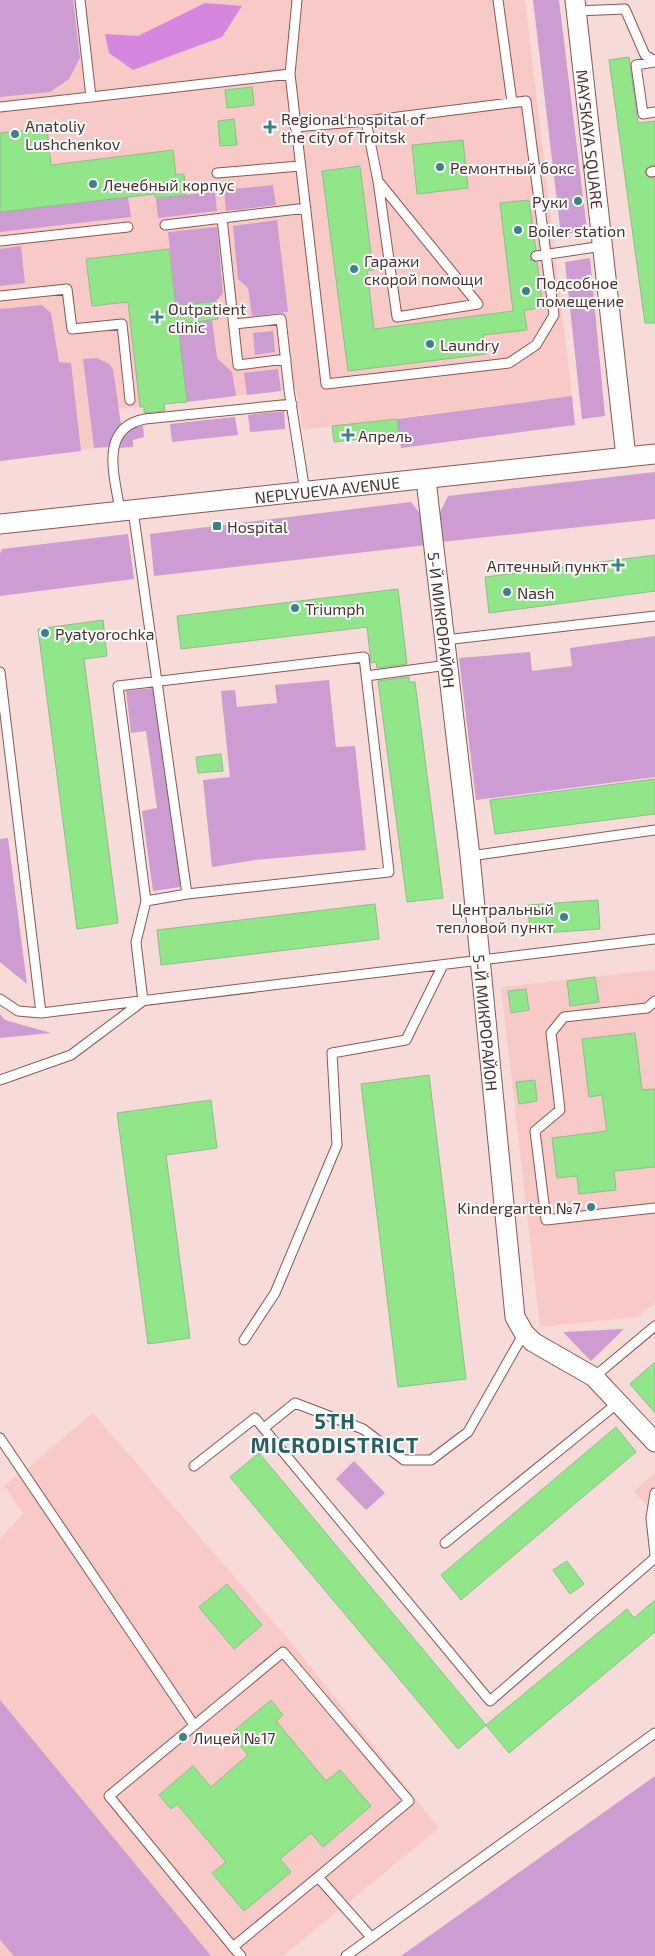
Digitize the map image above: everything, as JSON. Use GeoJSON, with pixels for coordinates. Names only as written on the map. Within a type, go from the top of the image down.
{"type":"FeatureCollection","features":[{"type":"Feature","properties":{"kind":"street","name":"MAYSKAYA SQUARE"},"geometry":{"type":"LineString","coordinates":[[576,5],[626,458]]}},
{"type":"Feature","properties":{"kind":"street","name":"NEPLYUEVA AVENUE"},"geometry":{"type":"LineString","coordinates":[[0,524],[426,480],[655,454]]}},
{"type":"Feature","properties":{"kind":"street","name":"5-Й МИКРОРАЙОН"},"geometry":{"type":"LineString","coordinates":[[426,480],[470,856],[516,1317],[524,1333]]}},
{"type":"Feature","properties":{"kind":"street"},"geometry":{"type":"LineString","coordinates":[[524,1333],[533,1342],[594,1377],[619,1401],[655,1442]]}},
{"type":"Feature","properties":{"kind":"lane"},"geometry":{"type":"LineString","coordinates":[[80,0],[91,97]]}},
{"type":"Feature","properties":{"kind":"lane"},"geometry":{"type":"LineString","coordinates":[[295,127],[366,121],[526,101],[554,314],[536,344],[509,363],[326,384],[295,127],[290,74],[297,0]]}},
{"type":"Feature","properties":{"kind":"lane"},"geometry":{"type":"LineString","coordinates":[[498,0],[512,102]]}},
{"type":"Feature","properties":{"kind":"lane"},"geometry":{"type":"LineString","coordinates":[[576,5],[625,9],[645,55],[655,62]]}},
{"type":"Feature","properties":{"kind":"lane"},"geometry":{"type":"LineString","coordinates":[[655,62],[636,65],[643,114],[655,112]]}},
{"type":"Feature","properties":{"kind":"lane"},"geometry":{"type":"LineString","coordinates":[[0,107],[290,74]]}},
{"type":"Feature","properties":{"kind":"lane"},"geometry":{"type":"LineString","coordinates":[[366,121],[378,181],[397,317],[478,304],[378,181]]}},
{"type":"Feature","properties":{"kind":"lane"},"geometry":{"type":"LineString","coordinates":[[217,173],[300,166]]}},
{"type":"Feature","properties":{"kind":"lane"},"geometry":{"type":"LineString","coordinates":[[165,225],[306,208]]}},
{"type":"Feature","properties":{"kind":"lane"},"geometry":{"type":"LineString","coordinates":[[222,218],[238,365],[286,359]]}},
{"type":"Feature","properties":{"kind":"lane"},"geometry":{"type":"LineString","coordinates":[[0,241],[128,227]]}},
{"type":"Feature","properties":{"kind":"lane"},"geometry":{"type":"LineString","coordinates":[[536,256],[603,246]]}},
{"type":"Feature","properties":{"kind":"lane"},"geometry":{"type":"LineString","coordinates":[[0,296],[67,289],[72,329],[122,324],[130,400]]}},
{"type":"Feature","properties":{"kind":"lane"},"geometry":{"type":"LineString","coordinates":[[234,324],[282,319],[292,404],[306,492]]}},
{"type":"Feature","properties":{"kind":"lane"},"geometry":{"type":"LineString","coordinates":[[187,894],[157,680],[126,511],[113,457],[116,438],[120,431],[136,421],[292,404]]}},
{"type":"Feature","properties":{"kind":"lane"},"geometry":{"type":"LineString","coordinates":[[445,640],[655,616]]}},
{"type":"Feature","properties":{"kind":"lane"},"geometry":{"type":"LineString","coordinates":[[143,1001],[136,942],[146,902],[118,686],[364,657],[389,872],[187,894],[146,902]]}},
{"type":"Feature","properties":{"kind":"lane"},"geometry":{"type":"LineString","coordinates":[[366,676],[448,665]]}},
{"type":"Feature","properties":{"kind":"lane"},"geometry":{"type":"LineString","coordinates":[[0,672],[41,1013]]}},
{"type":"Feature","properties":{"kind":"lane"},"geometry":{"type":"LineString","coordinates":[[470,856],[655,830]]}},
{"type":"Feature","properties":{"kind":"lane"},"geometry":{"type":"LineString","coordinates":[[0,999],[18,1011],[41,1013],[480,960],[655,942]]}},
{"type":"Feature","properties":{"kind":"lane"},"geometry":{"type":"LineString","coordinates":[[244,1340],[274,1293],[337,1145],[332,1053],[406,1040],[443,965]]}},
{"type":"Feature","properties":{"kind":"lane"},"geometry":{"type":"LineString","coordinates":[[0,1080],[71,1055],[143,1001]]}},
{"type":"Feature","properties":{"kind":"lane"},"geometry":{"type":"LineString","coordinates":[[655,1001],[647,1008],[564,1017],[551,1033],[560,1110],[536,1131],[546,1220],[655,1208]]}},
{"type":"Feature","properties":{"kind":"lane"},"geometry":{"type":"LineString","coordinates":[[594,1377],[655,1326]]}},
{"type":"Feature","properties":{"kind":"lane"},"geometry":{"type":"LineString","coordinates":[[264,1428],[295,1402],[363,1428],[404,1460],[431,1460],[468,1432],[524,1333]]}},
{"type":"Feature","properties":{"kind":"lane"},"geometry":{"type":"LineString","coordinates":[[445,1543],[619,1401]]}},
{"type":"Feature","properties":{"kind":"lane"},"geometry":{"type":"LineString","coordinates":[[194,1466],[255,1418],[490,1701],[655,1556],[651,1518],[655,1493]]}},
{"type":"Feature","properties":{"kind":"lane"},"geometry":{"type":"LineString","coordinates":[[0,1438],[194,1725]]}},
{"type":"Feature","properties":{"kind":"lane"},"geometry":{"type":"LineString","coordinates":[[233,1947],[408,1801],[284,1652],[109,1796],[233,1947],[241,1956]]}},
{"type":"Feature","properties":{"kind":"lane"},"geometry":{"type":"LineString","coordinates":[[346,1956],[655,1733]]}},
{"type":"Feature","properties":{"kind":"lane"},"geometry":{"type":"LineString","coordinates":[[318,1877],[370,1937]]}},
{"type":"Feature","properties":{"kind":"shaded area","name":"Regional hospital of the city of Troitsk"},"geometry":{"type":"Polygon","coordinates":[[[0,0],[525,0],[572,396],[303,430],[296,389],[91,412],[94,448],[0,461],[0,0]]]}},
{"type":"Feature","properties":{"kind":"shaded area"},"geometry":{"type":"Polygon","coordinates":[[[0,0],[73,0],[80,58],[69,79],[50,92],[0,97],[0,0]]]}},
{"type":"Feature","properties":{"kind":"shaded area"},"geometry":{"type":"Polygon","coordinates":[[[533,0],[559,0],[587,230],[561,235],[533,0]]]}},
{"type":"Feature","properties":{"kind":"shaded area"},"geometry":{"type":"Polygon","coordinates":[[[205,3],[242,6],[222,37],[133,70],[109,53],[105,34],[138,36],[205,3]]]}},
{"type":"Feature","properties":{"kind":"shaded area"},"geometry":{"type":"Polygon","coordinates":[[[273,185],[276,205],[226,211],[224,190],[273,185]]]}},
{"type":"Feature","properties":{"kind":"shaded area"},"geometry":{"type":"Polygon","coordinates":[[[215,191],[217,211],[158,218],[156,199],[215,191]]]}},
{"type":"Feature","properties":{"kind":"shaded area"},"geometry":{"type":"Polygon","coordinates":[[[128,197],[131,217],[0,232],[0,212],[128,197]]]}},
{"type":"Feature","properties":{"kind":"shaded area"},"geometry":{"type":"Polygon","coordinates":[[[277,220],[288,312],[252,316],[248,288],[238,279],[233,226],[277,220]]]}},
{"type":"Feature","properties":{"kind":"shaded area"},"geometry":{"type":"Polygon","coordinates":[[[217,227],[223,293],[216,301],[176,306],[168,232],[217,227]]]}},
{"type":"Feature","properties":{"kind":"shaded area"},"geometry":{"type":"Polygon","coordinates":[[[21,246],[25,283],[0,286],[0,249],[21,246]]]}},
{"type":"Feature","properties":{"kind":"shaded area"},"geometry":{"type":"Polygon","coordinates":[[[590,258],[605,416],[582,419],[565,262],[590,258]]]}},
{"type":"Feature","properties":{"kind":"shaded area"},"geometry":{"type":"Polygon","coordinates":[[[42,305],[51,313],[59,362],[71,363],[81,451],[0,461],[0,309],[42,305]]]}},
{"type":"Feature","properties":{"kind":"shaded area"},"geometry":{"type":"Polygon","coordinates":[[[212,320],[217,358],[232,372],[236,396],[187,402],[178,324],[212,320]]]}},
{"type":"Feature","properties":{"kind":"shaded area"},"geometry":{"type":"Polygon","coordinates":[[[273,331],[275,352],[255,355],[253,333],[273,331]]]}},
{"type":"Feature","properties":{"kind":"shaded area"},"geometry":{"type":"Polygon","coordinates":[[[97,358],[109,364],[113,369],[121,424],[112,435],[109,447],[94,448],[83,359],[97,358]]]}},
{"type":"Feature","properties":{"kind":"shaded area"},"geometry":{"type":"Polygon","coordinates":[[[278,369],[281,391],[247,395],[244,373],[278,369]]]}},
{"type":"Feature","properties":{"kind":"shaded area"},"geometry":{"type":"Polygon","coordinates":[[[572,396],[575,425],[401,448],[397,419],[572,396]]]}},
{"type":"Feature","properties":{"kind":"shaded area"},"geometry":{"type":"Polygon","coordinates":[[[284,411],[285,429],[250,432],[248,415],[284,411]]]}},
{"type":"Feature","properties":{"kind":"shaded area"},"geometry":{"type":"Polygon","coordinates":[[[235,417],[238,435],[172,442],[170,424],[235,417]]]}},
{"type":"Feature","properties":{"kind":"shaded area"},"geometry":{"type":"Polygon","coordinates":[[[143,426],[144,437],[133,440],[133,447],[119,448],[122,440],[130,430],[143,426]]]}},
{"type":"Feature","properties":{"kind":"shaded area"},"geometry":{"type":"Polygon","coordinates":[[[655,472],[655,519],[441,542],[438,516],[448,496],[655,472]]]}},
{"type":"Feature","properties":{"kind":"shaded area"},"geometry":{"type":"Polygon","coordinates":[[[411,502],[425,520],[427,545],[154,576],[150,534],[411,502]]]}},
{"type":"Feature","properties":{"kind":"shaded area"},"geometry":{"type":"Polygon","coordinates":[[[128,534],[134,579],[0,596],[0,553],[2,549],[128,534]]]}},
{"type":"Feature","properties":{"kind":"shaded area"},"geometry":{"type":"Polygon","coordinates":[[[655,636],[655,777],[476,800],[459,658],[530,652],[532,671],[572,666],[570,648],[655,636]]]}},
{"type":"Feature","properties":{"kind":"shaded area"},"geometry":{"type":"Polygon","coordinates":[[[329,680],[336,747],[355,746],[366,850],[255,860],[212,867],[203,780],[230,777],[221,691],[235,690],[237,707],[277,703],[275,685],[329,680]]]}},
{"type":"Feature","properties":{"kind":"shaded area"},"geometry":{"type":"Polygon","coordinates":[[[153,688],[181,887],[153,891],[142,811],[157,808],[146,731],[131,733],[126,691],[153,688]]]}},
{"type":"Feature","properties":{"kind":"shaded area"},"geometry":{"type":"Polygon","coordinates":[[[8,838],[27,984],[0,962],[0,839],[8,838]]]}},
{"type":"Feature","properties":{"kind":"shaded area","name":"Kindergarten №7"},"geometry":{"type":"Polygon","coordinates":[[[655,970],[655,1303],[637,1317],[540,1327],[501,987],[655,970]]]}},
{"type":"Feature","properties":{"kind":"shaded area"},"geometry":{"type":"Polygon","coordinates":[[[0,1014],[5,1020],[51,1033],[0,1038],[0,1014]]]}},
{"type":"Feature","properties":{"kind":"shaded area"},"geometry":{"type":"Polygon","coordinates":[[[624,1329],[591,1361],[563,1332],[624,1329]]]}},
{"type":"Feature","properties":{"kind":"shaded area","name":"Лицей №17"},"geometry":{"type":"Polygon","coordinates":[[[93,1413],[294,1646],[439,1828],[283,1956],[0,1956],[0,1538],[23,1514],[4,1485],[24,1471],[93,1413]]]}},
{"type":"Feature","properties":{"kind":"shaded area"},"geometry":{"type":"Polygon","coordinates":[[[354,1461],[385,1493],[366,1510],[336,1479],[354,1461]]]}},
{"type":"Feature","properties":{"kind":"shaded area"},"geometry":{"type":"Polygon","coordinates":[[[655,1473],[655,1516],[634,1491],[655,1473]]]}},
{"type":"Feature","properties":{"kind":"shaded area"},"geometry":{"type":"Polygon","coordinates":[[[0,1700],[211,1956],[14,1956],[0,1940],[0,1700]]]}},
{"type":"Feature","properties":{"kind":"shaded area"},"geometry":{"type":"Polygon","coordinates":[[[655,1776],[655,1956],[401,1956],[655,1776]]]}},
{"type":"Feature","properties":{"kind":"building"},"geometry":{"type":"Polygon","coordinates":[[[629,57],[638,123],[655,121],[655,165],[647,167],[645,173],[649,178],[655,177],[655,323],[645,323],[609,60],[629,57]]]}},
{"type":"Feature","properties":{"kind":"building"},"geometry":{"type":"Polygon","coordinates":[[[252,87],[254,105],[227,108],[225,90],[252,87]]]}},
{"type":"Feature","properties":{"kind":"building"},"geometry":{"type":"Polygon","coordinates":[[[234,119],[237,145],[220,146],[218,121],[234,119]]]}},
{"type":"Feature","properties":{"kind":"building","name":"Лечебный корпус"},"geometry":{"type":"Polygon","coordinates":[[[47,128],[51,165],[173,150],[176,175],[184,174],[186,195],[156,198],[155,194],[0,212],[0,133],[47,128]]]}},
{"type":"Feature","properties":{"kind":"building","name":"Ремонтный бокс"},"geometry":{"type":"Polygon","coordinates":[[[463,140],[468,188],[417,194],[412,145],[463,140]]]}},
{"type":"Feature","properties":{"kind":"building"},"geometry":{"type":"Polygon","coordinates":[[[360,166],[373,270],[367,271],[374,329],[513,311],[500,203],[529,200],[536,250],[530,256],[531,260],[537,262],[543,308],[524,310],[527,330],[483,335],[486,354],[348,371],[322,171],[360,166]]]}},
{"type":"Feature","properties":{"kind":"building"},"geometry":{"type":"Polygon","coordinates":[[[169,249],[176,306],[216,301],[218,319],[178,324],[187,402],[164,404],[165,411],[144,413],[144,407],[140,407],[128,302],[92,306],[86,259],[169,249]]]}},
{"type":"Feature","properties":{"kind":"building"},"geometry":{"type":"Polygon","coordinates":[[[397,419],[399,435],[334,442],[332,426],[397,419]]]}},
{"type":"Feature","properties":{"kind":"building"},"geometry":{"type":"Polygon","coordinates":[[[655,555],[655,591],[489,613],[485,577],[655,555]]]}},
{"type":"Feature","properties":{"kind":"building"},"geometry":{"type":"Polygon","coordinates":[[[398,589],[407,664],[377,668],[376,662],[371,663],[367,627],[181,649],[177,616],[398,589]]]}},
{"type":"Feature","properties":{"kind":"building"},"geometry":{"type":"Polygon","coordinates":[[[103,620],[107,656],[84,659],[118,923],[77,929],[38,629],[103,620]]]}},
{"type":"Feature","properties":{"kind":"building"},"geometry":{"type":"Polygon","coordinates":[[[409,677],[409,682],[415,682],[443,898],[407,902],[378,681],[409,677]]]}},
{"type":"Feature","properties":{"kind":"building"},"geometry":{"type":"Polygon","coordinates":[[[221,754],[223,771],[198,773],[196,757],[221,754]]]}},
{"type":"Feature","properties":{"kind":"building"},"geometry":{"type":"Polygon","coordinates":[[[655,779],[655,814],[495,834],[490,800],[655,779]]]}},
{"type":"Feature","properties":{"kind":"building","name":"Центральный тепловой пункт"},"geometry":{"type":"Polygon","coordinates":[[[598,900],[600,929],[530,934],[528,905],[598,900]]]}},
{"type":"Feature","properties":{"kind":"building"},"geometry":{"type":"Polygon","coordinates":[[[375,904],[379,939],[161,965],[157,930],[375,904]]]}},
{"type":"Feature","properties":{"kind":"building"},"geometry":{"type":"Polygon","coordinates":[[[595,977],[599,1002],[570,1006],[567,981],[595,977]]]}},
{"type":"Feature","properties":{"kind":"building"},"geometry":{"type":"Polygon","coordinates":[[[526,989],[529,1010],[511,1013],[508,991],[526,989]]]}},
{"type":"Feature","properties":{"kind":"building"},"geometry":{"type":"Polygon","coordinates":[[[635,1033],[642,1090],[655,1089],[655,1167],[614,1171],[616,1190],[579,1194],[577,1176],[557,1178],[552,1138],[607,1131],[602,1095],[589,1097],[582,1039],[635,1033]]]}},
{"type":"Feature","properties":{"kind":"building"},"geometry":{"type":"Polygon","coordinates":[[[429,1075],[466,1379],[398,1387],[361,1084],[429,1075]]]}},
{"type":"Feature","properties":{"kind":"building"},"geometry":{"type":"Polygon","coordinates":[[[535,1080],[537,1101],[519,1104],[516,1082],[535,1080]]]}},
{"type":"Feature","properties":{"kind":"building"},"geometry":{"type":"Polygon","coordinates":[[[211,1100],[217,1148],[166,1155],[190,1338],[148,1344],[117,1113],[211,1100]]]}},
{"type":"Feature","properties":{"kind":"building"},"geometry":{"type":"Polygon","coordinates":[[[655,1362],[655,1413],[630,1384],[655,1362]]]}},
{"type":"Feature","properties":{"kind":"building"},"geometry":{"type":"Polygon","coordinates":[[[616,1427],[636,1452],[461,1600],[441,1575],[616,1427]]]}},
{"type":"Feature","properties":{"kind":"building"},"geometry":{"type":"Polygon","coordinates":[[[259,1453],[486,1725],[458,1749],[230,1477],[259,1453]]]}},
{"type":"Feature","properties":{"kind":"building"},"geometry":{"type":"Polygon","coordinates":[[[567,1561],[584,1584],[570,1594],[553,1570],[567,1561]]]}},
{"type":"Feature","properties":{"kind":"building"},"geometry":{"type":"Polygon","coordinates":[[[227,1584],[262,1625],[234,1649],[199,1607],[227,1584]]]}},
{"type":"Feature","properties":{"kind":"building"},"geometry":{"type":"Polygon","coordinates":[[[655,1600],[655,1632],[509,1753],[486,1725],[627,1609],[634,1618],[655,1600]]]}},
{"type":"Feature","properties":{"kind":"building"},"geometry":{"type":"Polygon","coordinates":[[[271,1700],[283,1715],[276,1721],[326,1781],[340,1770],[371,1806],[323,1847],[311,1833],[280,1859],[291,1872],[244,1911],[212,1873],[226,1862],[177,1804],[171,1809],[159,1795],[193,1766],[211,1787],[248,1755],[230,1734],[271,1700]]]}},
{"type":"Feature","properties":{"kind":"place","name":"Regional hospital of the city of Troitsk"},"geometry":{"type":"Point","coordinates":[270,127]}},
{"type":"Feature","properties":{"kind":"place","name":"Anatoliy Lushchenkov"},"geometry":{"type":"Point","coordinates":[15,134]}},
{"type":"Feature","properties":{"kind":"place","name":"Ремонтный бокс"},"geometry":{"type":"Point","coordinates":[440,167]}},
{"type":"Feature","properties":{"kind":"place","name":"Лечебный корпус"},"geometry":{"type":"Point","coordinates":[93,184]}},
{"type":"Feature","properties":{"kind":"place","name":"Руки"},"geometry":{"type":"Point","coordinates":[578,201]}},
{"type":"Feature","properties":{"kind":"place","name":"Boiler station"},"geometry":{"type":"Point","coordinates":[518,230]}},
{"type":"Feature","properties":{"kind":"place","name":"Гаражи скорой помощи"},"geometry":{"type":"Point","coordinates":[354,269]}},
{"type":"Feature","properties":{"kind":"place","name":"Подсобное помещение"},"geometry":{"type":"Point","coordinates":[526,291]}},
{"type":"Feature","properties":{"kind":"place","name":"Outpatient clinic"},"geometry":{"type":"Point","coordinates":[157,317]}},
{"type":"Feature","properties":{"kind":"place","name":"Laundry"},"geometry":{"type":"Point","coordinates":[430,344]}},
{"type":"Feature","properties":{"kind":"place","name":"Апрель"},"geometry":{"type":"Point","coordinates":[348,435]}},
{"type":"Feature","properties":{"kind":"place","name":"Hospital"},"geometry":{"type":"Point","coordinates":[217,526]}},
{"type":"Feature","properties":{"kind":"place","name":"Аптечный пункт"},"geometry":{"type":"Point","coordinates":[618,565]}},
{"type":"Feature","properties":{"kind":"place","name":"Nash"},"geometry":{"type":"Point","coordinates":[507,592]}},
{"type":"Feature","properties":{"kind":"place","name":"Triumph"},"geometry":{"type":"Point","coordinates":[295,608]}},
{"type":"Feature","properties":{"kind":"place","name":"Pyatyorochka"},"geometry":{"type":"Point","coordinates":[45,633]}},
{"type":"Feature","properties":{"kind":"place","name":"Центральный тепловой пункт"},"geometry":{"type":"Point","coordinates":[564,917]}},
{"type":"Feature","properties":{"kind":"place","name":"Kindergarten №7"},"geometry":{"type":"Point","coordinates":[591,1207]}},
{"type":"Feature","properties":{"kind":"place","name":"Лицей №17"},"geometry":{"type":"Point","coordinates":[183,1737]}},
{"type":"Feature","properties":{"kind":"district","name":"5TH MICRODISTRICT"},"geometry":{"type":"Point","coordinates":[335,1432]}}]}
